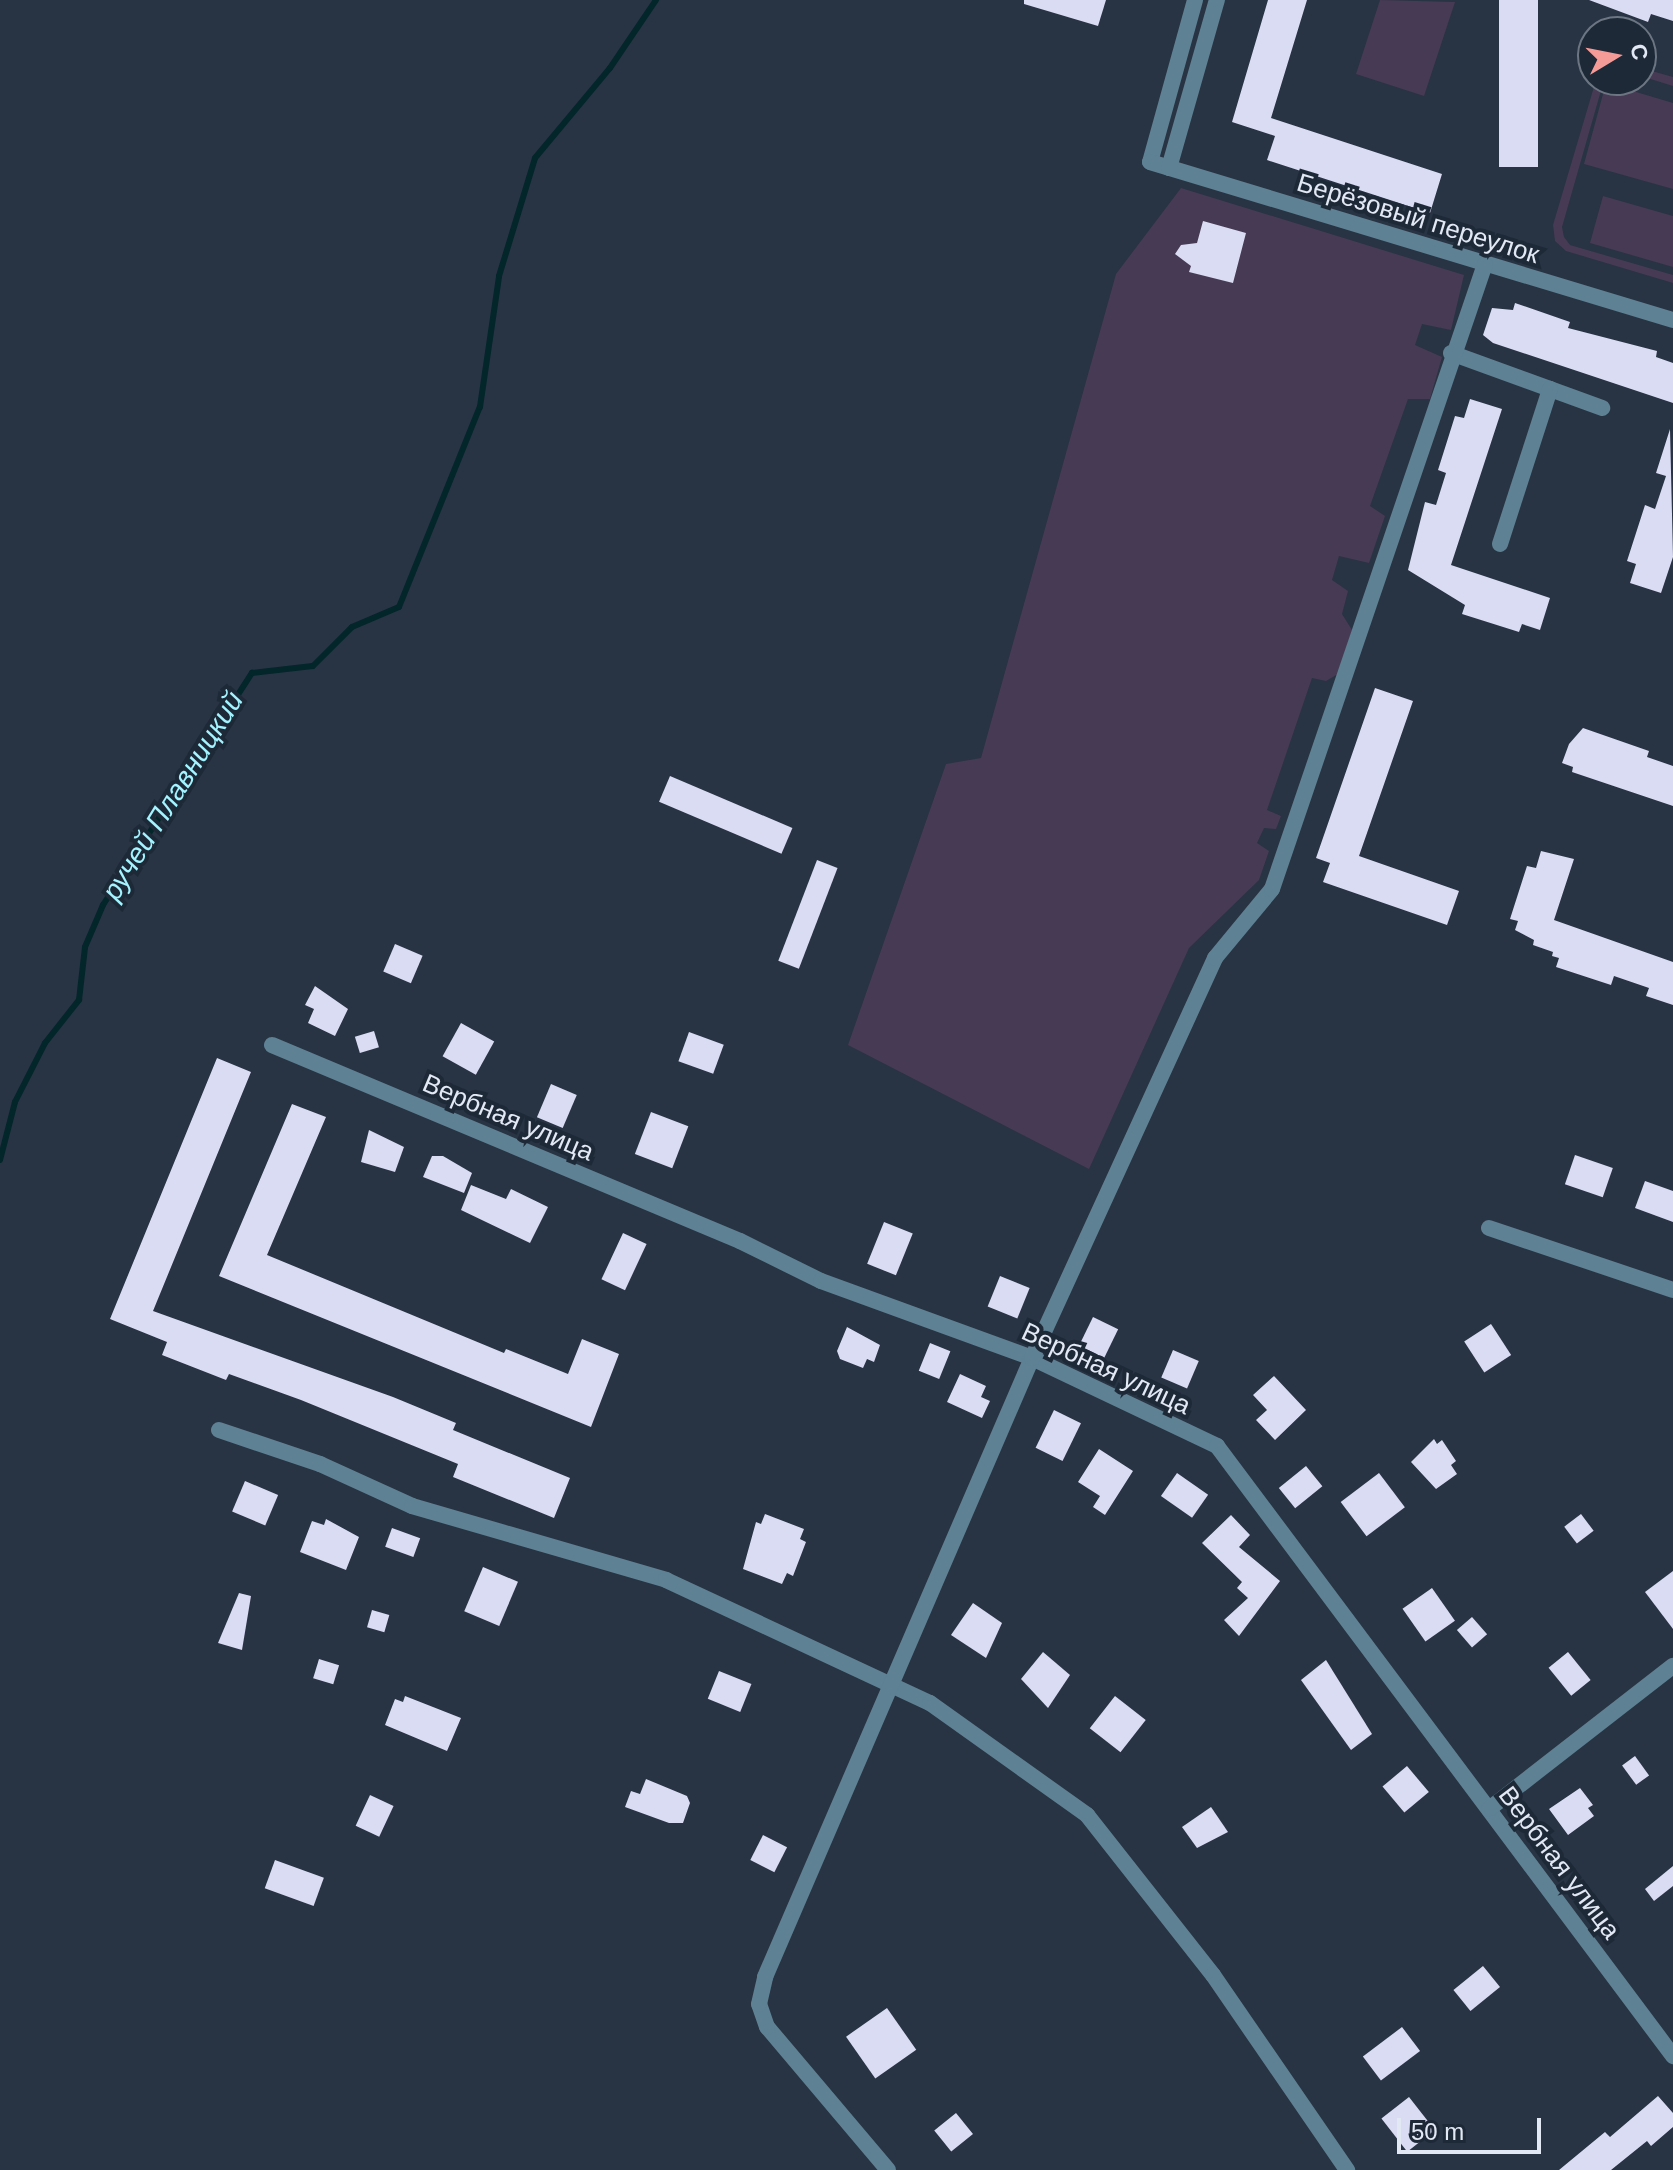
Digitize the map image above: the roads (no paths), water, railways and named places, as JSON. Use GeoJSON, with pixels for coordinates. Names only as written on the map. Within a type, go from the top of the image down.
{"type":"FeatureCollection","features":[{"type":"Feature","properties":{"kind":"street","name":"Берёзовый переулок"},"geometry":{"type":"LineString","coordinates":[[1195,0],[1150,162],[1673,320]]}},
{"type":"Feature","properties":{"kind":"street"},"geometry":{"type":"LineString","coordinates":[[1169,168],[1217,0]]}},
{"type":"Feature","properties":{"kind":"street"},"geometry":{"type":"LineString","coordinates":[[888,2170],[767,2027],[759,2004],[765,1977],[1032,1358],[1215,958],[1272,889],[1451,353],[1485,264]]}},
{"type":"Feature","properties":{"kind":"street"},"geometry":{"type":"LineString","coordinates":[[1451,353],[1602,408]]}},
{"type":"Feature","properties":{"kind":"street"},"geometry":{"type":"LineString","coordinates":[[1500,544],[1550,389]]}},
{"type":"Feature","properties":{"kind":"street","name":"Вербная улица"},"geometry":{"type":"LineString","coordinates":[[272,1045],[740,1241],[821,1281],[1032,1358],[1217,1446],[1673,2056]]}},
{"type":"Feature","properties":{"kind":"street"},"geometry":{"type":"LineString","coordinates":[[1489,1228],[1673,1290]]}},
{"type":"Feature","properties":{"kind":"street"},"geometry":{"type":"LineString","coordinates":[[219,1430],[320,1464],[412,1506],[666,1580],[930,1703],[1087,1815],[1213,1975],[1347,2170]]}},
{"type":"Feature","properties":{"kind":"street"},"geometry":{"type":"LineString","coordinates":[[1489,1809],[1673,1666]]}},
{"type":"Feature","properties":{"kind":"waterway","name":"ручей Плавницкий"},"geometry":{"type":"LineString","coordinates":[[0,1160],[15,1102],[45,1043],[79,1000],[85,947],[103,905],[252,673],[313,666],[352,627],[399,607],[480,407],[499,276],[535,158],[610,68],[656,0]]}}]}
